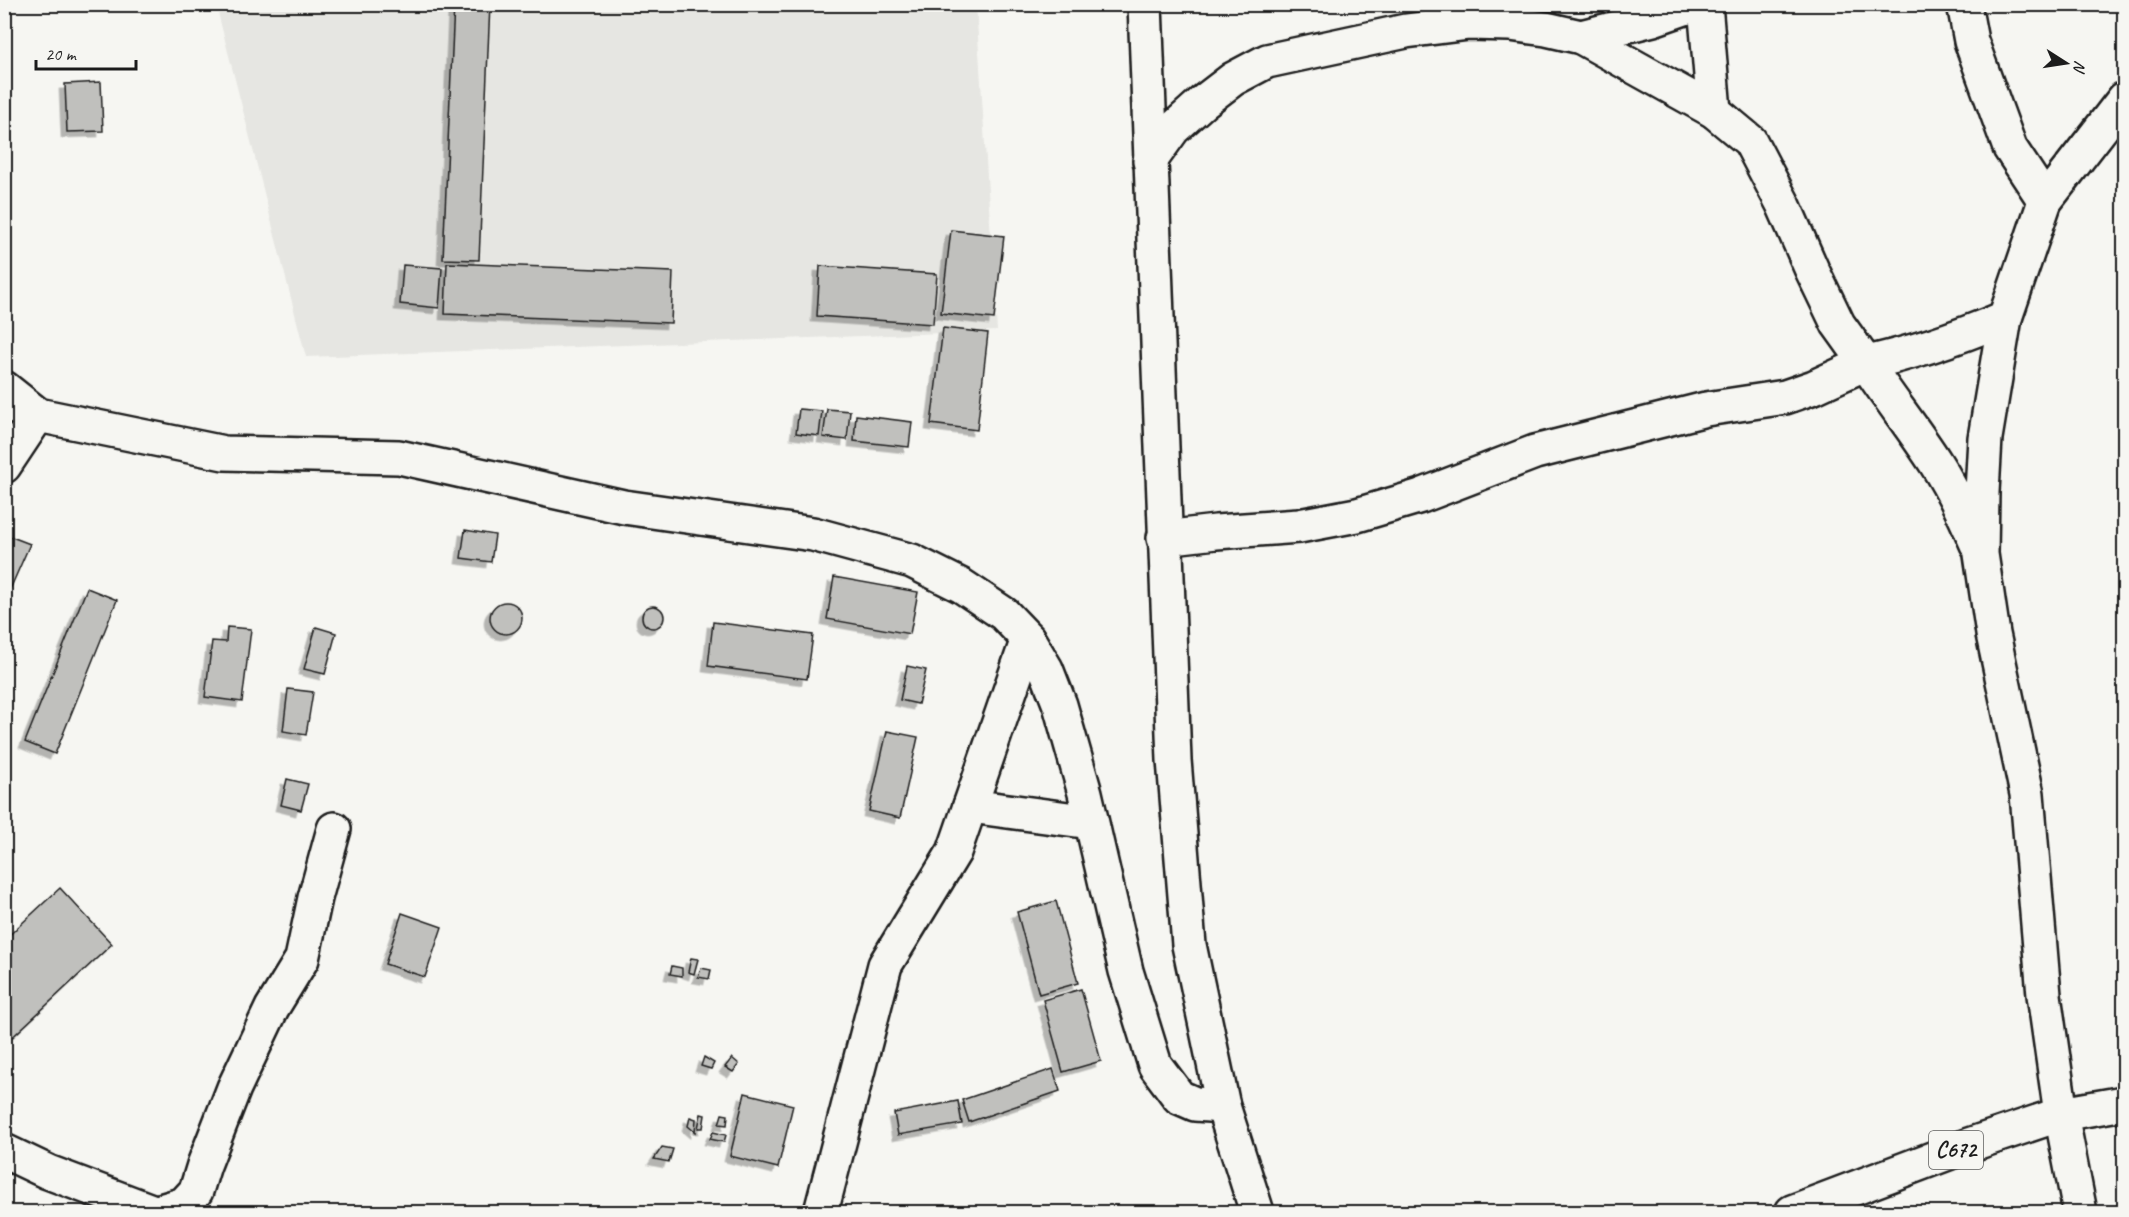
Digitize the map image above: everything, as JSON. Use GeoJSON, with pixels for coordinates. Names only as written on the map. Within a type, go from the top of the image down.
{"type":"FeatureCollection","features":[{"type":"Feature","properties":{"kind":"street"},"geometry":{"type":"LineString","coordinates":[[1145,4],[1174,760],[1189,945],[1223,1106],[1257,1212]]}},
{"type":"Feature","properties":{"kind":"street"},"geometry":{"type":"LineString","coordinates":[[1581,37],[1653,19],[1696,4]]}},
{"type":"Feature","properties":{"kind":"street"},"geometry":{"type":"LineString","coordinates":[[1705,4],[1714,111]]}},
{"type":"Feature","properties":{"kind":"street"},"geometry":{"type":"LineString","coordinates":[[1964,4],[1971,42],[2010,148],[2045,201]]}},
{"type":"Feature","properties":{"kind":"street"},"geometry":{"type":"LineString","coordinates":[[1150,161],[1173,129],[1203,102],[1233,79],[1267,61],[1396,33],[1469,22],[1510,24],[1581,37],[1714,111],[1750,141],[1783,204],[1834,315],[1883,390],[1935,462],[1965,515],[1981,554]]}},
{"type":"Feature","properties":{"kind":"street"},"geometry":{"type":"LineString","coordinates":[[2080,1212],[2061,1114],[2043,983],[2027,794],[1993,634],[1981,554],[1982,492],[1986,438],[2005,318],[2045,201],[2124,99]]}},
{"type":"Feature","properties":{"kind":"street"},"geometry":{"type":"LineString","coordinates":[[1164,538],[1299,526],[1357,515],[1421,496],[1535,452],[1706,409],[1785,397],[1814,387],[1866,363],[1906,355],[1947,342],[2005,318]]}},
{"type":"Feature","properties":{"kind":"street"},"geometry":{"type":"LineString","coordinates":[[4,388],[38,415]]}},
{"type":"Feature","properties":{"kind":"street"},"geometry":{"type":"LineString","coordinates":[[4,403],[38,415],[224,453],[399,457],[624,507],[813,534],[912,561],[962,586],[1004,614],[1028,639],[1046,669],[1060,705],[1091,822],[1126,971],[1155,1065],[1179,1097],[1195,1104],[1223,1106]]}},
{"type":"Feature","properties":{"kind":"street"},"geometry":{"type":"LineString","coordinates":[[4,466],[38,415]]}},
{"type":"Feature","properties":{"kind":"street"},"geometry":{"type":"LineString","coordinates":[[821,1212],[885,965],[954,852],[1028,639]]}},
{"type":"Feature","properties":{"kind":"street"},"geometry":{"type":"LineString","coordinates":[[970,806],[1091,822]]}},
{"type":"Feature","properties":{"kind":"street"},"geometry":{"type":"LineString","coordinates":[[4,1151],[48,1172],[155,1212],[184,1204],[196,1191],[234,1088],[272,1008],[302,959],[315,898],[334,829]]}},
{"type":"Feature","properties":{"kind":"street","name":"C672"},"geometry":{"type":"LineString","coordinates":[[1792,1212],[1969,1145],[2061,1114],[2124,1103]]}},
{"type":"Feature","properties":{"kind":"shaded area"},"geometry":{"type":"Polygon","coordinates":[[[216,5],[976,5],[997,331],[306,357],[216,5]]]}},
{"type":"Feature","properties":{"kind":"building"},"geometry":{"type":"Polygon","coordinates":[[[454,4],[490,4],[479,260],[443,259],[454,4]]]}},
{"type":"Feature","properties":{"kind":"building"},"geometry":{"type":"Polygon","coordinates":[[[101,82],[103,131],[67,132],[65,84],[101,82]]]}},
{"type":"Feature","properties":{"kind":"building"},"geometry":{"type":"Polygon","coordinates":[[[951,230],[1004,236],[994,319],[941,313],[951,230]]]}},
{"type":"Feature","properties":{"kind":"building"},"geometry":{"type":"Polygon","coordinates":[[[447,263],[673,272],[671,323],[445,314],[447,263]]]}},
{"type":"Feature","properties":{"kind":"building"},"geometry":{"type":"Polygon","coordinates":[[[403,265],[442,268],[439,308],[400,304],[403,265]]]}},
{"type":"Feature","properties":{"kind":"building"},"geometry":{"type":"Polygon","coordinates":[[[820,266],[937,274],[933,324],[817,316],[820,266]]]}},
{"type":"Feature","properties":{"kind":"building"},"geometry":{"type":"Polygon","coordinates":[[[943,328],[988,333],[977,430],[931,424],[943,328]]]}},
{"type":"Feature","properties":{"kind":"building"},"geometry":{"type":"Polygon","coordinates":[[[799,409],[822,411],[819,436],[796,433],[799,409]]]}},
{"type":"Feature","properties":{"kind":"building"},"geometry":{"type":"Polygon","coordinates":[[[827,409],[850,411],[847,440],[823,437],[827,409]]]}},
{"type":"Feature","properties":{"kind":"building"},"geometry":{"type":"Polygon","coordinates":[[[856,415],[912,422],[909,447],[854,441],[856,415]]]}},
{"type":"Feature","properties":{"kind":"building"},"geometry":{"type":"Polygon","coordinates":[[[465,530],[495,535],[491,562],[461,558],[465,530]]]}},
{"type":"Feature","properties":{"kind":"building"},"geometry":{"type":"Polygon","coordinates":[[[4,534],[30,544],[4,603],[4,534]]]}},
{"type":"Feature","properties":{"kind":"building"},"geometry":{"type":"Polygon","coordinates":[[[834,577],[918,592],[910,634],[827,619],[834,577]]]}},
{"type":"Feature","properties":{"kind":"building"},"geometry":{"type":"Polygon","coordinates":[[[87,588],[117,600],[55,754],[25,742],[87,588]]]}},
{"type":"Feature","properties":{"kind":"building"},"geometry":{"type":"Polygon","coordinates":[[[506,602],[517,607],[522,618],[517,629],[506,634],[495,629],[490,618],[495,607],[506,602]]]}},
{"type":"Feature","properties":{"kind":"building"},"geometry":{"type":"Polygon","coordinates":[[[653,606],[661,609],[664,617],[661,625],[653,628],[645,625],[642,617],[645,609],[653,606]]]}},
{"type":"Feature","properties":{"kind":"building"},"geometry":{"type":"Polygon","coordinates":[[[713,622],[813,635],[807,679],[708,666],[713,622]]]}},
{"type":"Feature","properties":{"kind":"building"},"geometry":{"type":"Polygon","coordinates":[[[227,627],[251,629],[242,702],[205,697],[212,641],[226,642],[227,627]]]}},
{"type":"Feature","properties":{"kind":"building"},"geometry":{"type":"Polygon","coordinates":[[[316,627],[336,633],[325,674],[304,669],[316,627]]]}},
{"type":"Feature","properties":{"kind":"building"},"geometry":{"type":"Polygon","coordinates":[[[907,666],[926,670],[918,704],[900,700],[907,666]]]}},
{"type":"Feature","properties":{"kind":"building"},"geometry":{"type":"Polygon","coordinates":[[[288,689],[313,692],[306,735],[283,731],[288,689]]]}},
{"type":"Feature","properties":{"kind":"building"},"geometry":{"type":"Polygon","coordinates":[[[887,731],[918,737],[900,818],[869,811],[887,731]]]}},
{"type":"Feature","properties":{"kind":"building"},"geometry":{"type":"Polygon","coordinates":[[[287,779],[308,784],[301,810],[281,805],[287,779]]]}},
{"type":"Feature","properties":{"kind":"building"},"geometry":{"type":"Polygon","coordinates":[[[4,819],[12,822],[4,839],[4,819]]]}},
{"type":"Feature","properties":{"kind":"building"},"geometry":{"type":"Polygon","coordinates":[[[60,888],[112,944],[4,1045],[4,940],[60,888]]]}},
{"type":"Feature","properties":{"kind":"building"},"geometry":{"type":"Polygon","coordinates":[[[1056,901],[1078,983],[1039,994],[1017,912],[1056,901]]]}},
{"type":"Feature","properties":{"kind":"building"},"geometry":{"type":"Polygon","coordinates":[[[402,913],[442,927],[425,977],[385,964],[402,913]]]}},
{"type":"Feature","properties":{"kind":"building"},"geometry":{"type":"Polygon","coordinates":[[[691,958],[698,959],[694,974],[688,972],[691,958]]]}},
{"type":"Feature","properties":{"kind":"building"},"geometry":{"type":"Polygon","coordinates":[[[672,966],[682,968],[682,976],[670,974],[672,966]]]}},
{"type":"Feature","properties":{"kind":"building"},"geometry":{"type":"Polygon","coordinates":[[[701,968],[711,970],[709,979],[698,977],[701,968]]]}},
{"type":"Feature","properties":{"kind":"building"},"geometry":{"type":"Polygon","coordinates":[[[1081,989],[1101,1061],[1063,1072],[1043,1000],[1081,989]]]}},
{"type":"Feature","properties":{"kind":"building"},"geometry":{"type":"Polygon","coordinates":[[[704,1057],[714,1063],[711,1069],[701,1066],[704,1057]]]}},
{"type":"Feature","properties":{"kind":"building"},"geometry":{"type":"Polygon","coordinates":[[[732,1058],[739,1064],[733,1072],[725,1067],[732,1058]]]}},
{"type":"Feature","properties":{"kind":"building"},"geometry":{"type":"Polygon","coordinates":[[[1053,1069],[1060,1091],[969,1122],[962,1100],[1053,1069]]]}},
{"type":"Feature","properties":{"kind":"building"},"geometry":{"type":"Polygon","coordinates":[[[745,1093],[793,1105],[778,1168],[730,1156],[745,1093]]]}},
{"type":"Feature","properties":{"kind":"building"},"geometry":{"type":"Polygon","coordinates":[[[958,1101],[962,1124],[898,1135],[894,1113],[958,1101]]]}},
{"type":"Feature","properties":{"kind":"building"},"geometry":{"type":"Polygon","coordinates":[[[701,1114],[705,1115],[703,1128],[698,1128],[701,1114]]]}},
{"type":"Feature","properties":{"kind":"building"},"geometry":{"type":"Polygon","coordinates":[[[722,1114],[728,1115],[727,1125],[719,1124],[722,1114]]]}},
{"type":"Feature","properties":{"kind":"building"},"geometry":{"type":"Polygon","coordinates":[[[690,1117],[696,1119],[695,1132],[688,1126],[690,1117]]]}},
{"type":"Feature","properties":{"kind":"building"},"geometry":{"type":"Polygon","coordinates":[[[713,1132],[726,1135],[724,1142],[710,1139],[713,1132]]]}},
{"type":"Feature","properties":{"kind":"building"},"geometry":{"type":"Polygon","coordinates":[[[662,1147],[673,1149],[669,1162],[654,1159],[662,1147]]]}}]}
